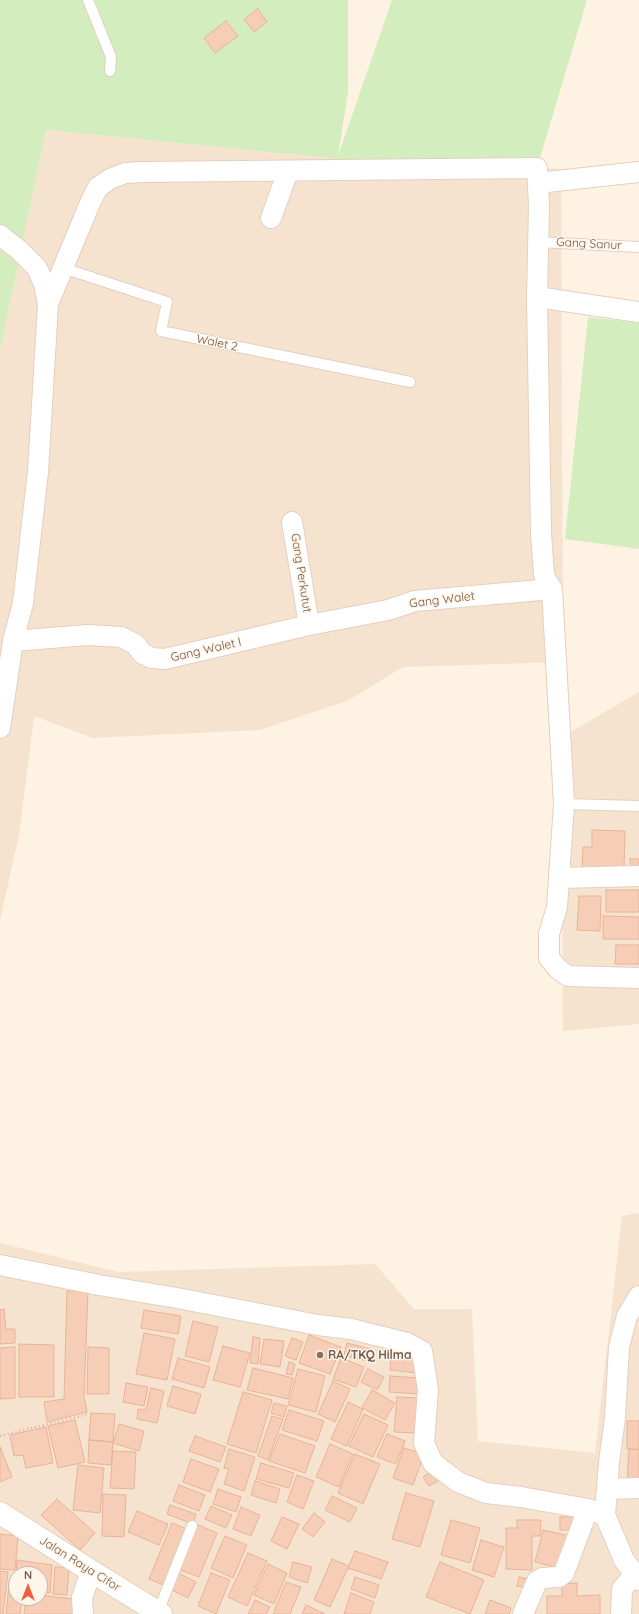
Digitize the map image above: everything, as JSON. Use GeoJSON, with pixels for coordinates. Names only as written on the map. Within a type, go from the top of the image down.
{"type":"FeatureCollection","features":[{"type":"Feature","properties":{"kind":"street"},"geometry":{"type":"LineString","coordinates":[[48,304],[98,186],[125,173],[537,168],[539,206],[537,297],[541,533],[544,574],[552,589],[564,804],[560,878],[557,907],[550,934],[549,958],[558,969],[568,976],[639,978]]}},
{"type":"Feature","properties":{"kind":"street"},"geometry":{"type":"LineString","coordinates":[[271,218],[288,171]]}},
{"type":"Feature","properties":{"kind":"street"},"geometry":{"type":"LineString","coordinates":[[538,183],[639,172]]}},
{"type":"Feature","properties":{"kind":"street"},"geometry":{"type":"LineString","coordinates":[[0,235],[19,250],[37,268],[44,284],[48,304],[38,472],[22,603],[13,641],[0,728]]}},
{"type":"Feature","properties":{"kind":"street"},"geometry":{"type":"LineString","coordinates":[[537,297],[639,312]]}},
{"type":"Feature","properties":{"kind":"street","name":"Gang Perkutut"},"geometry":{"type":"LineString","coordinates":[[292,522],[309,625]]}},
{"type":"Feature","properties":{"kind":"street","name":"Gang Walet"},"geometry":{"type":"LineString","coordinates":[[309,625],[388,610],[415,601],[552,589]]}},
{"type":"Feature","properties":{"kind":"street","name":"Gang Walet I"},"geometry":{"type":"LineString","coordinates":[[13,641],[88,635],[121,637],[135,644],[143,654],[152,658],[165,659],[309,625]]}},
{"type":"Feature","properties":{"kind":"street"},"geometry":{"type":"LineString","coordinates":[[560,878],[639,876]]}},
{"type":"Feature","properties":{"kind":"street"},"geometry":{"type":"LineString","coordinates":[[0,1265],[99,1285],[177,1298],[318,1325],[351,1329],[407,1343],[422,1351],[428,1390],[424,1443],[433,1463],[458,1482],[486,1493],[521,1497],[597,1512],[624,1560],[637,1577],[622,1589],[621,1614]]}},
{"type":"Feature","properties":{"kind":"street"},"geometry":{"type":"LineString","coordinates":[[523,1614],[537,1581],[542,1578],[559,1577],[564,1573],[597,1512],[607,1489],[615,1418],[619,1347],[627,1316],[639,1296]]}},
{"type":"Feature","properties":{"kind":"street"},"geometry":{"type":"LineString","coordinates":[[607,1489],[639,1488]]}},
{"type":"Feature","properties":{"kind":"street","name":"Jalan Raya Cifor"},"geometry":{"type":"LineString","coordinates":[[0,1513],[160,1613]]}},
{"type":"Feature","properties":{"kind":"street"},"geometry":{"type":"LineString","coordinates":[[83,1614],[82,1598],[91,1571]]}},
{"type":"Feature","properties":{"kind":"lane"},"geometry":{"type":"LineString","coordinates":[[88,0],[111,57],[110,71]]}},
{"type":"Feature","properties":{"kind":"lane","name":"Gang Sanur"},"geometry":{"type":"LineString","coordinates":[[538,242],[639,247]]}},
{"type":"Feature","properties":{"kind":"lane","name":"Walet 2"},"geometry":{"type":"LineString","coordinates":[[63,268],[168,302],[161,331],[410,382]]}},
{"type":"Feature","properties":{"kind":"lane"},"geometry":{"type":"LineString","coordinates":[[564,804],[639,806]]}},
{"type":"Feature","properties":{"kind":"lane"},"geometry":{"type":"LineString","coordinates":[[160,1613],[192,1526]]}},
{"type":"Feature","properties":{"kind":"path"},"geometry":{"type":"LineString","coordinates":[[0,1436],[89,1414]]}},
{"type":"Feature","properties":{"kind":"shaded area"},"geometry":{"type":"Polygon","coordinates":[[[46,130],[338,159],[561,169],[563,662],[403,667],[347,701],[260,730],[93,738],[34,716],[19,835],[0,920],[0,351],[46,130]]]}},
{"type":"Feature","properties":{"kind":"shaded area"},"geometry":{"type":"Polygon","coordinates":[[[639,692],[639,1024],[563,1031],[562,737],[639,692]]]}},
{"type":"Feature","properties":{"kind":"shaded area"},"geometry":{"type":"Polygon","coordinates":[[[639,1213],[639,1614],[0,1614],[0,1243],[119,1272],[375,1264],[414,1309],[472,1309],[478,1441],[595,1453],[622,1216],[639,1213]]]}},
{"type":"Feature","properties":{"kind":"green space"},"geometry":{"type":"Polygon","coordinates":[[[0,0],[348,0],[348,92],[338,156],[392,0],[587,0],[537,168],[338,159],[46,130],[0,351],[0,0]]]}},
{"type":"Feature","properties":{"kind":"green space"},"geometry":{"type":"Polygon","coordinates":[[[588,317],[639,323],[639,549],[565,539],[588,317]]]}},
{"type":"Feature","properties":{"kind":"building"},"geometry":{"type":"Polygon","coordinates":[[[258,9],[267,22],[254,32],[244,19],[258,9]]]}},
{"type":"Feature","properties":{"kind":"building"},"geometry":{"type":"Polygon","coordinates":[[[226,21],[238,36],[215,53],[204,38],[226,21]]]}},
{"type":"Feature","properties":{"kind":"building"},"geometry":{"type":"Polygon","coordinates":[[[592,830],[625,831],[624,870],[582,869],[583,847],[592,847],[592,830]]]}},
{"type":"Feature","properties":{"kind":"building"},"geometry":{"type":"Polygon","coordinates":[[[630,859],[639,859],[639,870],[630,870],[630,859]]]}},
{"type":"Feature","properties":{"kind":"building"},"geometry":{"type":"Polygon","coordinates":[[[606,890],[639,890],[639,912],[606,912],[606,890]]]}},
{"type":"Feature","properties":{"kind":"building"},"geometry":{"type":"Polygon","coordinates":[[[579,896],[601,896],[600,931],[577,930],[579,896]]]}},
{"type":"Feature","properties":{"kind":"building"},"geometry":{"type":"Polygon","coordinates":[[[603,916],[639,917],[639,939],[603,939],[603,916]]]}},
{"type":"Feature","properties":{"kind":"building"},"geometry":{"type":"Polygon","coordinates":[[[616,945],[639,945],[639,964],[615,964],[616,945]]]}},
{"type":"Feature","properties":{"kind":"building"},"geometry":{"type":"Polygon","coordinates":[[[67,1291],[88,1291],[84,1396],[87,1412],[47,1422],[44,1402],[64,1399],[67,1291]]]}},
{"type":"Feature","properties":{"kind":"building"},"geometry":{"type":"Polygon","coordinates":[[[4,1309],[6,1329],[15,1329],[15,1343],[0,1344],[0,1310],[4,1309]]]}},
{"type":"Feature","properties":{"kind":"building"},"geometry":{"type":"Polygon","coordinates":[[[144,1310],[181,1316],[178,1334],[141,1328],[144,1310]]]}},
{"type":"Feature","properties":{"kind":"building"},"geometry":{"type":"Polygon","coordinates":[[[193,1321],[218,1327],[209,1362],[185,1356],[193,1321]]]}},
{"type":"Feature","properties":{"kind":"building"},"geometry":{"type":"Polygon","coordinates":[[[144,1333],[175,1339],[167,1380],[136,1374],[144,1333]]]}},
{"type":"Feature","properties":{"kind":"building","name":"RA/TKQ Hilma"},"geometry":{"type":"Polygon","coordinates":[[[309,1335],[341,1347],[330,1374],[299,1363],[309,1335]]]}},
{"type":"Feature","properties":{"kind":"building"},"geometry":{"type":"Polygon","coordinates":[[[253,1337],[260,1338],[258,1364],[250,1363],[253,1337]]]}},
{"type":"Feature","properties":{"kind":"building"},"geometry":{"type":"Polygon","coordinates":[[[292,1338],[303,1342],[296,1360],[285,1356],[292,1338]]]}},
{"type":"Feature","properties":{"kind":"building"},"geometry":{"type":"Polygon","coordinates":[[[264,1339],[284,1341],[280,1367],[260,1364],[264,1339]]]}},
{"type":"Feature","properties":{"kind":"building"},"geometry":{"type":"Polygon","coordinates":[[[347,1343],[370,1349],[367,1361],[344,1355],[347,1343]]]}},
{"type":"Feature","properties":{"kind":"building"},"geometry":{"type":"Polygon","coordinates":[[[19,1344],[54,1345],[54,1397],[19,1397],[19,1344]]]}},
{"type":"Feature","properties":{"kind":"building"},"geometry":{"type":"Polygon","coordinates":[[[223,1346],[250,1353],[240,1387],[213,1380],[223,1346]]]}},
{"type":"Feature","properties":{"kind":"building"},"geometry":{"type":"Polygon","coordinates":[[[15,1347],[15,1398],[0,1399],[0,1348],[15,1347]]]}},
{"type":"Feature","properties":{"kind":"building"},"geometry":{"type":"Polygon","coordinates":[[[88,1347],[109,1348],[109,1394],[87,1394],[88,1347]]]}},
{"type":"Feature","properties":{"kind":"building"},"geometry":{"type":"Polygon","coordinates":[[[391,1357],[418,1359],[417,1373],[390,1370],[391,1357]]]}},
{"type":"Feature","properties":{"kind":"building"},"geometry":{"type":"Polygon","coordinates":[[[178,1358],[210,1367],[204,1388],[172,1379],[178,1358]]]}},
{"type":"Feature","properties":{"kind":"building"},"geometry":{"type":"Polygon","coordinates":[[[341,1358],[364,1367],[356,1387],[333,1379],[341,1358]]]}},
{"type":"Feature","properties":{"kind":"building"},"geometry":{"type":"Polygon","coordinates":[[[289,1362],[295,1364],[292,1375],[286,1374],[289,1362]]]}},
{"type":"Feature","properties":{"kind":"building"},"geometry":{"type":"Polygon","coordinates":[[[253,1368],[293,1378],[288,1399],[247,1390],[253,1368]]]}},
{"type":"Feature","properties":{"kind":"building"},"geometry":{"type":"Polygon","coordinates":[[[298,1369],[325,1376],[316,1412],[288,1405],[298,1369]]]}},
{"type":"Feature","properties":{"kind":"building"},"geometry":{"type":"Polygon","coordinates":[[[368,1369],[384,1377],[377,1390],[361,1382],[368,1369]]]}},
{"type":"Feature","properties":{"kind":"building"},"geometry":{"type":"Polygon","coordinates":[[[390,1376],[419,1378],[419,1394],[389,1392],[390,1376]]]}},
{"type":"Feature","properties":{"kind":"building"},"geometry":{"type":"Polygon","coordinates":[[[333,1381],[350,1389],[335,1422],[318,1414],[333,1381]]]}},
{"type":"Feature","properties":{"kind":"building"},"geometry":{"type":"Polygon","coordinates":[[[126,1383],[148,1387],[144,1406],[123,1402],[126,1383]]]}},
{"type":"Feature","properties":{"kind":"building"},"geometry":{"type":"Polygon","coordinates":[[[173,1386],[201,1394],[195,1414],[167,1406],[173,1386]]]}},
{"type":"Feature","properties":{"kind":"building"},"geometry":{"type":"Polygon","coordinates":[[[151,1388],[164,1391],[157,1423],[137,1419],[138,1409],[146,1410],[151,1388]]]}},
{"type":"Feature","properties":{"kind":"building"},"geometry":{"type":"Polygon","coordinates":[[[372,1390],[395,1403],[385,1420],[362,1408],[372,1390]]]}},
{"type":"Feature","properties":{"kind":"building"},"geometry":{"type":"Polygon","coordinates":[[[243,1392],[272,1400],[256,1453],[227,1444],[243,1392]]]}},
{"type":"Feature","properties":{"kind":"building"},"geometry":{"type":"Polygon","coordinates":[[[397,1397],[419,1398],[417,1433],[394,1432],[397,1397]]]}},
{"type":"Feature","properties":{"kind":"building"},"geometry":{"type":"Polygon","coordinates":[[[348,1402],[363,1409],[347,1446],[331,1439],[348,1402]]]}},
{"type":"Feature","properties":{"kind":"building"},"geometry":{"type":"Polygon","coordinates":[[[274,1403],[287,1406],[284,1417],[271,1413],[274,1403]]]}},
{"type":"Feature","properties":{"kind":"building"},"geometry":{"type":"Polygon","coordinates":[[[289,1410],[324,1421],[317,1441],[282,1430],[289,1410]]]}},
{"type":"Feature","properties":{"kind":"building"},"geometry":{"type":"Polygon","coordinates":[[[91,1413],[115,1414],[113,1442],[89,1440],[91,1413]]]}},
{"type":"Feature","properties":{"kind":"building"},"geometry":{"type":"Polygon","coordinates":[[[364,1414],[388,1425],[373,1457],[349,1446],[364,1414]]]}},
{"type":"Feature","properties":{"kind":"building"},"geometry":{"type":"Polygon","coordinates":[[[272,1416],[283,1419],[268,1460],[258,1456],[272,1416]]]}},
{"type":"Feature","properties":{"kind":"building"},"geometry":{"type":"Polygon","coordinates":[[[75,1420],[85,1462],[58,1468],[48,1426],[75,1420]]]}},
{"type":"Feature","properties":{"kind":"building"},"geometry":{"type":"Polygon","coordinates":[[[627,1421],[639,1421],[639,1449],[627,1449],[627,1421]]]}},
{"type":"Feature","properties":{"kind":"building"},"geometry":{"type":"Polygon","coordinates":[[[119,1424],[144,1431],[139,1451],[113,1443],[119,1424]]]}},
{"type":"Feature","properties":{"kind":"building"},"geometry":{"type":"Polygon","coordinates":[[[46,1427],[53,1463],[26,1468],[23,1455],[14,1456],[10,1435],[46,1427]]]}},
{"type":"Feature","properties":{"kind":"building"},"geometry":{"type":"Polygon","coordinates":[[[280,1434],[315,1446],[305,1473],[269,1461],[280,1434]]]}},
{"type":"Feature","properties":{"kind":"building"},"geometry":{"type":"Polygon","coordinates":[[[387,1434],[405,1441],[396,1464],[377,1457],[387,1434]]]}},
{"type":"Feature","properties":{"kind":"building"},"geometry":{"type":"Polygon","coordinates":[[[195,1436],[226,1447],[220,1462],[189,1451],[195,1436]]]}},
{"type":"Feature","properties":{"kind":"building"},"geometry":{"type":"Polygon","coordinates":[[[89,1440],[113,1442],[111,1465],[88,1463],[89,1440]]]}},
{"type":"Feature","properties":{"kind":"building"},"geometry":{"type":"Polygon","coordinates":[[[330,1444],[353,1454],[339,1487],[316,1477],[330,1444]]]}},
{"type":"Feature","properties":{"kind":"building"},"geometry":{"type":"Polygon","coordinates":[[[0,1447],[12,1477],[0,1482],[0,1447]]]}},
{"type":"Feature","properties":{"kind":"building"},"geometry":{"type":"Polygon","coordinates":[[[404,1448],[424,1454],[413,1485],[393,1478],[404,1448]]]}},
{"type":"Feature","properties":{"kind":"building"},"geometry":{"type":"Polygon","coordinates":[[[229,1449],[255,1457],[244,1491],[224,1484],[229,1469],[224,1468],[229,1449]]]}},
{"type":"Feature","properties":{"kind":"building"},"geometry":{"type":"Polygon","coordinates":[[[629,1449],[639,1450],[639,1483],[627,1482],[629,1449]]]}},
{"type":"Feature","properties":{"kind":"building"},"geometry":{"type":"Polygon","coordinates":[[[113,1451],[136,1452],[134,1489],[110,1488],[113,1451]]]}},
{"type":"Feature","properties":{"kind":"building"},"geometry":{"type":"Polygon","coordinates":[[[355,1454],[380,1464],[363,1504],[338,1493],[355,1454]]]}},
{"type":"Feature","properties":{"kind":"building"},"geometry":{"type":"Polygon","coordinates":[[[191,1459],[219,1469],[210,1492],[183,1482],[191,1459]]]}},
{"type":"Feature","properties":{"kind":"building"},"geometry":{"type":"Polygon","coordinates":[[[261,1463],[294,1473],[289,1488],[256,1479],[261,1463]]]}},
{"type":"Feature","properties":{"kind":"building"},"geometry":{"type":"Polygon","coordinates":[[[78,1465],[104,1468],[100,1513],[73,1510],[78,1465]]]}},
{"type":"Feature","properties":{"kind":"building"},"geometry":{"type":"Polygon","coordinates":[[[437,1468],[443,1478],[429,1486],[423,1477],[437,1468]]]}},
{"type":"Feature","properties":{"kind":"building"},"geometry":{"type":"Polygon","coordinates":[[[297,1475],[314,1481],[303,1509],[287,1502],[297,1475]]]}},
{"type":"Feature","properties":{"kind":"building"},"geometry":{"type":"Polygon","coordinates":[[[255,1481],[280,1489],[276,1503],[251,1495],[255,1481]]]}},
{"type":"Feature","properties":{"kind":"building"},"geometry":{"type":"Polygon","coordinates":[[[179,1485],[205,1495],[199,1511],[173,1501],[179,1485]]]}},
{"type":"Feature","properties":{"kind":"building"},"geometry":{"type":"Polygon","coordinates":[[[218,1489],[241,1497],[236,1512],[213,1504],[218,1489]]]}},
{"type":"Feature","properties":{"kind":"building"},"geometry":{"type":"Polygon","coordinates":[[[406,1493],[434,1501],[420,1547],[392,1539],[406,1493]]]}},
{"type":"Feature","properties":{"kind":"building"},"geometry":{"type":"Polygon","coordinates":[[[103,1494],[126,1495],[124,1537],[102,1536],[103,1494]]]}},
{"type":"Feature","properties":{"kind":"building"},"geometry":{"type":"Polygon","coordinates":[[[332,1496],[357,1508],[350,1522],[325,1510],[332,1496]]]}},
{"type":"Feature","properties":{"kind":"building"},"geometry":{"type":"Polygon","coordinates":[[[57,1499],[95,1533],[80,1550],[41,1515],[57,1499]]]}},
{"type":"Feature","properties":{"kind":"building"},"geometry":{"type":"Polygon","coordinates":[[[170,1505],[196,1514],[193,1524],[167,1514],[170,1505]]]}},
{"type":"Feature","properties":{"kind":"building"},"geometry":{"type":"Polygon","coordinates":[[[211,1506],[232,1515],[226,1528],[205,1519],[211,1506]]]}},
{"type":"Feature","properties":{"kind":"building"},"geometry":{"type":"Polygon","coordinates":[[[241,1507],[260,1515],[251,1536],[233,1529],[241,1507]]]}},
{"type":"Feature","properties":{"kind":"building"},"geometry":{"type":"Polygon","coordinates":[[[137,1511],[168,1524],[159,1545],[128,1532],[137,1511]]]}},
{"type":"Feature","properties":{"kind":"building"},"geometry":{"type":"Polygon","coordinates":[[[314,1513],[325,1522],[313,1537],[302,1529],[314,1513]]]}},
{"type":"Feature","properties":{"kind":"building"},"geometry":{"type":"Polygon","coordinates":[[[282,1517],[299,1524],[287,1549],[271,1541],[282,1517]]]}},
{"type":"Feature","properties":{"kind":"building"},"geometry":{"type":"Polygon","coordinates":[[[560,1517],[574,1517],[575,1530],[560,1530],[560,1517]]]}},
{"type":"Feature","properties":{"kind":"building"},"geometry":{"type":"Polygon","coordinates":[[[451,1520],[480,1528],[470,1563],[441,1555],[451,1520]]]}},
{"type":"Feature","properties":{"kind":"building"},"geometry":{"type":"Polygon","coordinates":[[[517,1520],[541,1520],[540,1536],[532,1536],[532,1570],[506,1569],[506,1528],[517,1528],[517,1520]]]}},
{"type":"Feature","properties":{"kind":"building"},"geometry":{"type":"Polygon","coordinates":[[[172,1523],[189,1530],[166,1586],[149,1579],[172,1523]]]}},
{"type":"Feature","properties":{"kind":"building"},"geometry":{"type":"Polygon","coordinates":[[[196,1524],[217,1533],[199,1577],[178,1569],[196,1524]]]}},
{"type":"Feature","properties":{"kind":"building"},"geometry":{"type":"Polygon","coordinates":[[[543,1530],[570,1536],[562,1569],[535,1562],[543,1530]]]}},
{"type":"Feature","properties":{"kind":"building"},"geometry":{"type":"Polygon","coordinates":[[[0,1534],[18,1536],[15,1566],[8,1566],[8,1570],[0,1569],[0,1534]]]}},
{"type":"Feature","properties":{"kind":"building"},"geometry":{"type":"Polygon","coordinates":[[[225,1536],[247,1545],[233,1578],[211,1568],[225,1536]]]}},
{"type":"Feature","properties":{"kind":"building"},"geometry":{"type":"Polygon","coordinates":[[[481,1540],[504,1547],[494,1577],[472,1570],[481,1540]]]}},
{"type":"Feature","properties":{"kind":"building"},"geometry":{"type":"Polygon","coordinates":[[[355,1551],[388,1562],[381,1579],[348,1568],[355,1551]]]}},
{"type":"Feature","properties":{"kind":"building"},"geometry":{"type":"Polygon","coordinates":[[[248,1553],[267,1561],[247,1606],[228,1597],[248,1553]]]}},
{"type":"Feature","properties":{"kind":"building"},"geometry":{"type":"Polygon","coordinates":[[[332,1559],[349,1566],[330,1607],[314,1600],[332,1559]]]}},
{"type":"Feature","properties":{"kind":"building"},"geometry":{"type":"Polygon","coordinates":[[[17,1560],[52,1565],[50,1593],[48,1593],[48,1566],[17,1566],[17,1560]]]}},
{"type":"Feature","properties":{"kind":"building"},"geometry":{"type":"Polygon","coordinates":[[[293,1562],[312,1567],[307,1583],[289,1577],[293,1562]]]}},
{"type":"Feature","properties":{"kind":"building"},"geometry":{"type":"Polygon","coordinates":[[[440,1562],[484,1580],[470,1614],[426,1597],[440,1562]]]}},
{"type":"Feature","properties":{"kind":"building"},"geometry":{"type":"Polygon","coordinates":[[[268,1564],[287,1573],[274,1604],[254,1595],[268,1564]]]}},
{"type":"Feature","properties":{"kind":"building"},"geometry":{"type":"Polygon","coordinates":[[[55,1567],[69,1568],[67,1595],[53,1594],[55,1567]]]}},
{"type":"Feature","properties":{"kind":"building"},"geometry":{"type":"Polygon","coordinates":[[[0,1571],[8,1572],[3,1614],[0,1614],[0,1571]]]}},
{"type":"Feature","properties":{"kind":"building"},"geometry":{"type":"Polygon","coordinates":[[[178,1573],[196,1582],[188,1598],[170,1589],[178,1573]]]}},
{"type":"Feature","properties":{"kind":"building"},"geometry":{"type":"Polygon","coordinates":[[[211,1573],[230,1580],[216,1614],[198,1606],[211,1573]]]}},
{"type":"Feature","properties":{"kind":"building"},"geometry":{"type":"Polygon","coordinates":[[[355,1577],[379,1585],[375,1598],[351,1589],[355,1577]]]}},
{"type":"Feature","properties":{"kind":"building"},"geometry":{"type":"Polygon","coordinates":[[[519,1577],[532,1580],[531,1589],[517,1586],[519,1577]]]}},
{"type":"Feature","properties":{"kind":"building"},"geometry":{"type":"Polygon","coordinates":[[[286,1582],[301,1587],[290,1614],[273,1614],[286,1582]]]}},
{"type":"Feature","properties":{"kind":"building"},"geometry":{"type":"Polygon","coordinates":[[[577,1583],[577,1596],[600,1595],[600,1614],[547,1614],[547,1596],[562,1596],[562,1584],[577,1583]]]}},
{"type":"Feature","properties":{"kind":"building"},"geometry":{"type":"Polygon","coordinates":[[[351,1593],[374,1602],[370,1614],[344,1614],[351,1593]]]}},
{"type":"Feature","properties":{"kind":"building"},"geometry":{"type":"Polygon","coordinates":[[[8,1594],[8,1606],[21,1606],[20,1614],[6,1614],[8,1594]]]}},
{"type":"Feature","properties":{"kind":"building"},"geometry":{"type":"Polygon","coordinates":[[[48,1596],[73,1599],[73,1614],[24,1614],[25,1606],[48,1606],[48,1596]]]}},
{"type":"Feature","properties":{"kind":"building"},"geometry":{"type":"Polygon","coordinates":[[[255,1600],[270,1607],[266,1614],[248,1614],[255,1600]]]}},
{"type":"Feature","properties":{"kind":"building"},"geometry":{"type":"Polygon","coordinates":[[[490,1600],[511,1608],[509,1614],[485,1614],[490,1600]]]}},
{"type":"Feature","properties":{"kind":"building"},"geometry":{"type":"Polygon","coordinates":[[[306,1605],[325,1614],[302,1614],[306,1605]]]}},
{"type":"Feature","properties":{"kind":"place","name":"RA/TKQ Hilma"},"geometry":{"type":"Point","coordinates":[320,1355]}}]}
